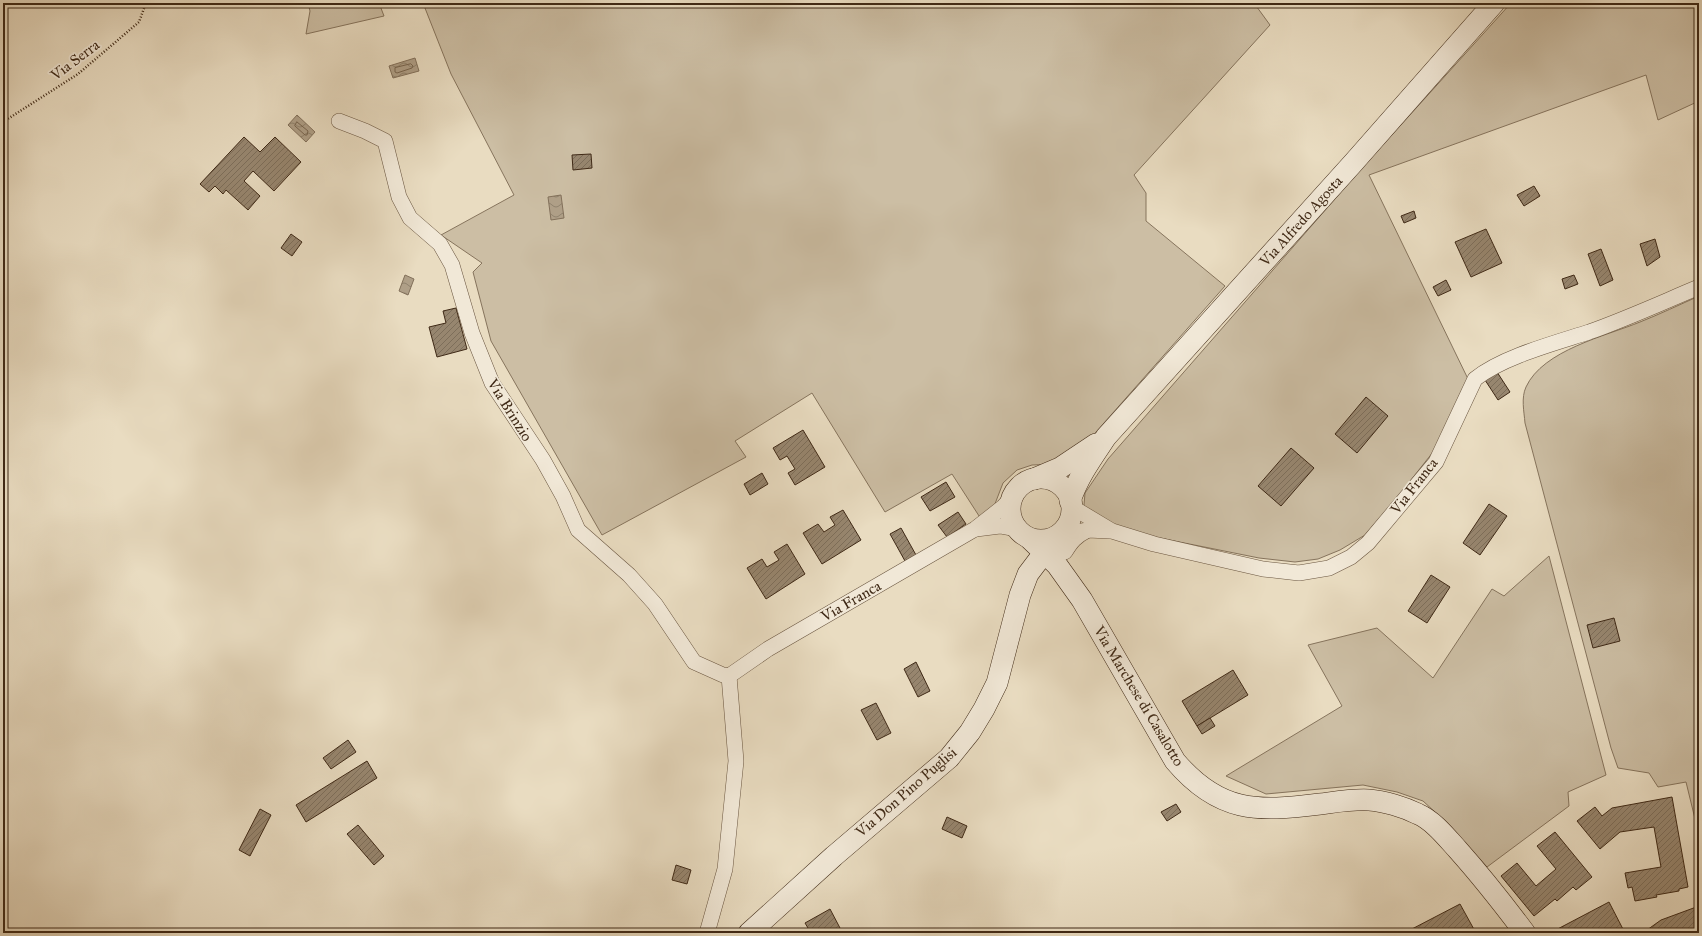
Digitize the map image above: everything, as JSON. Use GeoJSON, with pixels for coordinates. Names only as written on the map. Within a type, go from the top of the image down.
{"type":"FeatureCollection","features":[{"type":"Feature","properties":{"kind":"street","name":"Via Alfredo Agosta"},"geometry":{"type":"LineString","coordinates":[[1020,594],[1028,574],[1055,530],[1075,486],[1106,437],[1354,162],[1494,3]]}},
{"type":"Feature","properties":{"kind":"street","name":"Via Brinzio"},"geometry":{"type":"LineString","coordinates":[[339,121],[365,130],[385,141],[399,197],[410,218],[440,244],[452,265],[472,333],[492,384],[543,460],[563,496],[578,530],[629,575],[655,604],[694,662],[723,675],[729,676]]}},
{"type":"Feature","properties":{"kind":"street","name":"Via Franca"},"geometry":{"type":"LineString","coordinates":[[1112,531],[1154,544],[1263,569],[1299,573],[1329,568],[1351,558],[1368,543],[1436,462],[1475,379],[1486,370],[1550,344],[1590,331],[1699,287]]}},
{"type":"Feature","properties":{"kind":"street","name":"Via Alfredo Agosta"},"geometry":{"type":"LineString","coordinates":[[1033,479],[1069,463],[1106,437]]}},
{"type":"Feature","properties":{"kind":"street"},"geometry":{"type":"LineString","coordinates":[[1020,594],[1023,558],[1055,530],[1067,492],[1060,485],[1043,478],[1033,479],[1021,485],[1012,496],[1010,513],[1055,530],[1112,531]]}},
{"type":"Feature","properties":{"kind":"street","name":"Via Franca"},"geometry":{"type":"LineString","coordinates":[[729,676],[768,649],[975,529],[1003,507],[1012,496]]}},
{"type":"Feature","properties":{"kind":"street"},"geometry":{"type":"LineString","coordinates":[[975,529],[1000,526],[1055,530],[1112,531]]}},
{"type":"Feature","properties":{"kind":"street","name":"Via Marchese di Casalotto"},"geometry":{"type":"LineString","coordinates":[[1055,530],[1082,600],[1175,761],[1187,776],[1229,802],[1253,808],[1280,809],[1369,800],[1394,805],[1419,814],[1447,838],[1488,884],[1525,933]]}},
{"type":"Feature","properties":{"kind":"street","name":"Via Don Pino Puglisi"},"geometry":{"type":"LineString","coordinates":[[749,933],[834,856],[949,758],[970,732],[984,710],[997,683],[1020,594]]}},
{"type":"Feature","properties":{"kind":"street"},"geometry":{"type":"LineString","coordinates":[[708,933],[725,869],[736,761],[729,676]]}},
{"type":"Feature","properties":{"kind":"path","name":"Via Serra"},"geometry":{"type":"LineString","coordinates":[[3,122],[78,74],[139,22],[146,3]]}},
{"type":"Feature","properties":{"kind":"shaded area"},"geometry":{"type":"Polygon","coordinates":[[[308,3],[379,3],[384,16],[306,34],[310,11],[308,3]]]}},
{"type":"Feature","properties":{"kind":"shaded area"},"geometry":{"type":"Polygon","coordinates":[[[423,3],[1254,3],[1270,25],[1134,175],[1146,193],[1146,221],[1225,286],[1073,458],[1059,464],[1032,465],[1017,470],[1003,483],[993,509],[981,519],[952,474],[885,512],[812,393],[735,441],[746,457],[602,535],[491,341],[473,272],[482,263],[441,235],[514,195],[451,74],[423,3]]]}},
{"type":"Feature","properties":{"kind":"shaded area"},"geometry":{"type":"Polygon","coordinates":[[[1511,3],[1699,3],[1699,101],[1658,120],[1646,75],[1369,175],[1469,381],[1433,452],[1396,499],[1365,535],[1340,550],[1318,559],[1295,562],[1259,558],[1115,529],[1089,514],[1084,505],[1085,493],[1108,459],[1362,168],[1511,3]]]}},
{"type":"Feature","properties":{"kind":"shaded area"},"geometry":{"type":"Polygon","coordinates":[[[1699,296],[1699,821],[1696,823],[1686,782],[1658,787],[1649,773],[1618,768],[1611,748],[1525,423],[1523,400],[1524,391],[1534,374],[1546,363],[1561,354],[1593,339],[1647,319],[1699,296]]]}},
{"type":"Feature","properties":{"kind":"shaded area"},"geometry":{"type":"Polygon","coordinates":[[[1549,556],[1606,775],[1568,792],[1569,806],[1487,867],[1447,823],[1423,801],[1397,792],[1363,785],[1266,794],[1226,776],[1342,706],[1308,645],[1377,628],[1433,678],[1492,589],[1504,596],[1549,556]]]}},
{"type":"Feature","properties":{"kind":"water"},"geometry":{"type":"Polygon","coordinates":[[[415,58],[419,71],[393,78],[389,66],[415,58]]]}},
{"type":"Feature","properties":{"kind":"water"},"geometry":{"type":"Polygon","coordinates":[[[297,115],[315,132],[306,142],[288,125],[297,115]]]}},
{"type":"Feature","properties":{"kind":"water"},"geometry":{"type":"Polygon","coordinates":[[[561,195],[564,218],[551,220],[548,197],[561,195]]]}},
{"type":"Feature","properties":{"kind":"water"},"geometry":{"type":"Polygon","coordinates":[[[405,275],[414,279],[408,295],[399,291],[405,275]]]}},
{"type":"Feature","properties":{"kind":"building"},"geometry":{"type":"Polygon","coordinates":[[[244,137],[260,152],[275,137],[301,162],[274,191],[253,171],[244,181],[260,196],[248,210],[226,190],[223,194],[215,186],[209,192],[200,184],[244,137]]]}},
{"type":"Feature","properties":{"kind":"building"},"geometry":{"type":"Polygon","coordinates":[[[591,154],[592,168],[573,170],[572,155],[591,154]]]}},
{"type":"Feature","properties":{"kind":"building"},"geometry":{"type":"Polygon","coordinates":[[[1534,186],[1540,196],[1524,206],[1517,195],[1534,186]]]}},
{"type":"Feature","properties":{"kind":"building"},"geometry":{"type":"Polygon","coordinates":[[[1414,211],[1416,218],[1404,223],[1401,216],[1414,211]]]}},
{"type":"Feature","properties":{"kind":"building"},"geometry":{"type":"Polygon","coordinates":[[[1486,229],[1502,263],[1471,277],[1455,242],[1486,229]]]}},
{"type":"Feature","properties":{"kind":"building"},"geometry":{"type":"Polygon","coordinates":[[[291,234],[302,242],[292,256],[281,248],[291,234]]]}},
{"type":"Feature","properties":{"kind":"building"},"geometry":{"type":"Polygon","coordinates":[[[1655,239],[1660,257],[1647,266],[1640,244],[1655,239]]]}},
{"type":"Feature","properties":{"kind":"building"},"geometry":{"type":"Polygon","coordinates":[[[1601,249],[1613,280],[1600,286],[1588,254],[1601,249]]]}},
{"type":"Feature","properties":{"kind":"building"},"geometry":{"type":"Polygon","coordinates":[[[1574,275],[1578,284],[1565,289],[1562,279],[1574,275]]]}},
{"type":"Feature","properties":{"kind":"building"},"geometry":{"type":"Polygon","coordinates":[[[1446,280],[1451,290],[1438,296],[1433,287],[1446,280]]]}},
{"type":"Feature","properties":{"kind":"building"},"geometry":{"type":"Polygon","coordinates":[[[456,308],[467,349],[437,357],[429,327],[446,323],[443,311],[456,308]]]}},
{"type":"Feature","properties":{"kind":"building"},"geometry":{"type":"Polygon","coordinates":[[[1497,372],[1510,392],[1498,400],[1485,380],[1497,372]]]}},
{"type":"Feature","properties":{"kind":"building"},"geometry":{"type":"Polygon","coordinates":[[[1366,397],[1388,416],[1357,453],[1335,434],[1366,397]]]}},
{"type":"Feature","properties":{"kind":"building"},"geometry":{"type":"Polygon","coordinates":[[[803,430],[825,467],[795,485],[788,473],[795,469],[787,456],[780,460],[773,448],[803,430]]]}},
{"type":"Feature","properties":{"kind":"building"},"geometry":{"type":"Polygon","coordinates":[[[1291,448],[1314,468],[1281,506],[1258,486],[1291,448]]]}},
{"type":"Feature","properties":{"kind":"building"},"geometry":{"type":"Polygon","coordinates":[[[762,473],[768,484],[750,495],[744,484],[762,473]]]}},
{"type":"Feature","properties":{"kind":"building"},"geometry":{"type":"Polygon","coordinates":[[[946,482],[955,497],[930,511],[921,497],[946,482]]]}},
{"type":"Feature","properties":{"kind":"building"},"geometry":{"type":"Polygon","coordinates":[[[1489,504],[1507,516],[1480,555],[1463,543],[1489,504]]]}},
{"type":"Feature","properties":{"kind":"building"},"geometry":{"type":"Polygon","coordinates":[[[843,510],[861,540],[822,564],[803,533],[818,524],[824,532],[835,525],[830,517],[843,510]]]}},
{"type":"Feature","properties":{"kind":"building"},"geometry":{"type":"Polygon","coordinates":[[[958,512],[966,524],[947,537],[938,525],[958,512]]]}},
{"type":"Feature","properties":{"kind":"building"},"geometry":{"type":"Polygon","coordinates":[[[901,528],[916,555],[905,561],[890,534],[901,528]]]}},
{"type":"Feature","properties":{"kind":"building"},"geometry":{"type":"Polygon","coordinates":[[[787,544],[805,574],[766,599],[747,568],[762,559],[767,567],[779,560],[774,552],[787,544]]]}},
{"type":"Feature","properties":{"kind":"building"},"geometry":{"type":"Polygon","coordinates":[[[1431,575],[1450,587],[1427,623],[1408,611],[1431,575]]]}},
{"type":"Feature","properties":{"kind":"building"},"geometry":{"type":"Polygon","coordinates":[[[1614,618],[1620,641],[1593,648],[1587,625],[1614,618]]]}},
{"type":"Feature","properties":{"kind":"building"},"geometry":{"type":"Polygon","coordinates":[[[916,662],[930,691],[918,697],[904,669],[916,662]]]}},
{"type":"Feature","properties":{"kind":"building"},"geometry":{"type":"Polygon","coordinates":[[[1233,670],[1248,695],[1197,726],[1182,701],[1233,670]]]}},
{"type":"Feature","properties":{"kind":"building"},"geometry":{"type":"Polygon","coordinates":[[[876,703],[891,733],[877,740],[861,710],[876,703]]]}},
{"type":"Feature","properties":{"kind":"building"},"geometry":{"type":"Polygon","coordinates":[[[1210,718],[1215,726],[1202,734],[1197,726],[1210,718]]]}},
{"type":"Feature","properties":{"kind":"building"},"geometry":{"type":"Polygon","coordinates":[[[348,740],[356,752],[331,769],[323,758],[348,740]]]}},
{"type":"Feature","properties":{"kind":"building"},"geometry":{"type":"Polygon","coordinates":[[[367,761],[377,778],[306,822],[296,805],[367,761]]]}},
{"type":"Feature","properties":{"kind":"building"},"geometry":{"type":"Polygon","coordinates":[[[1672,797],[1688,887],[1679,889],[1679,891],[1656,895],[1657,897],[1635,901],[1632,887],[1628,888],[1625,873],[1661,867],[1654,827],[1620,832],[1600,849],[1577,821],[1595,807],[1602,816],[1612,808],[1672,797]]]}},
{"type":"Feature","properties":{"kind":"building"},"geometry":{"type":"Polygon","coordinates":[[[1176,804],[1181,812],[1167,821],[1161,812],[1176,804]]]}},
{"type":"Feature","properties":{"kind":"building"},"geometry":{"type":"Polygon","coordinates":[[[260,809],[271,815],[250,856],[239,850],[260,809]]]}},
{"type":"Feature","properties":{"kind":"building"},"geometry":{"type":"Polygon","coordinates":[[[947,817],[967,826],[962,838],[942,829],[947,817]]]}},
{"type":"Feature","properties":{"kind":"building"},"geometry":{"type":"Polygon","coordinates":[[[358,825],[384,856],[374,865],[347,834],[358,825]]]}},
{"type":"Feature","properties":{"kind":"building"},"geometry":{"type":"Polygon","coordinates":[[[1555,832],[1592,877],[1576,890],[1573,887],[1557,901],[1555,899],[1534,916],[1501,876],[1517,863],[1536,886],[1556,869],[1537,846],[1555,832]]]}},
{"type":"Feature","properties":{"kind":"building"},"geometry":{"type":"Polygon","coordinates":[[[676,865],[691,870],[687,884],[672,880],[676,865]]]}},
{"type":"Feature","properties":{"kind":"building"},"geometry":{"type":"Polygon","coordinates":[[[1609,902],[1625,933],[1611,933],[1609,929],[1601,933],[1550,933],[1609,902]]]}},
{"type":"Feature","properties":{"kind":"building"},"geometry":{"type":"Polygon","coordinates":[[[1460,904],[1476,933],[1412,933],[1410,930],[1460,904]]]}},
{"type":"Feature","properties":{"kind":"building"},"geometry":{"type":"Polygon","coordinates":[[[1699,906],[1699,933],[1649,933],[1647,930],[1661,920],[1699,906]]]}},
{"type":"Feature","properties":{"kind":"building"},"geometry":{"type":"Polygon","coordinates":[[[830,909],[840,928],[831,933],[811,933],[805,923],[830,909]]]}}]}
